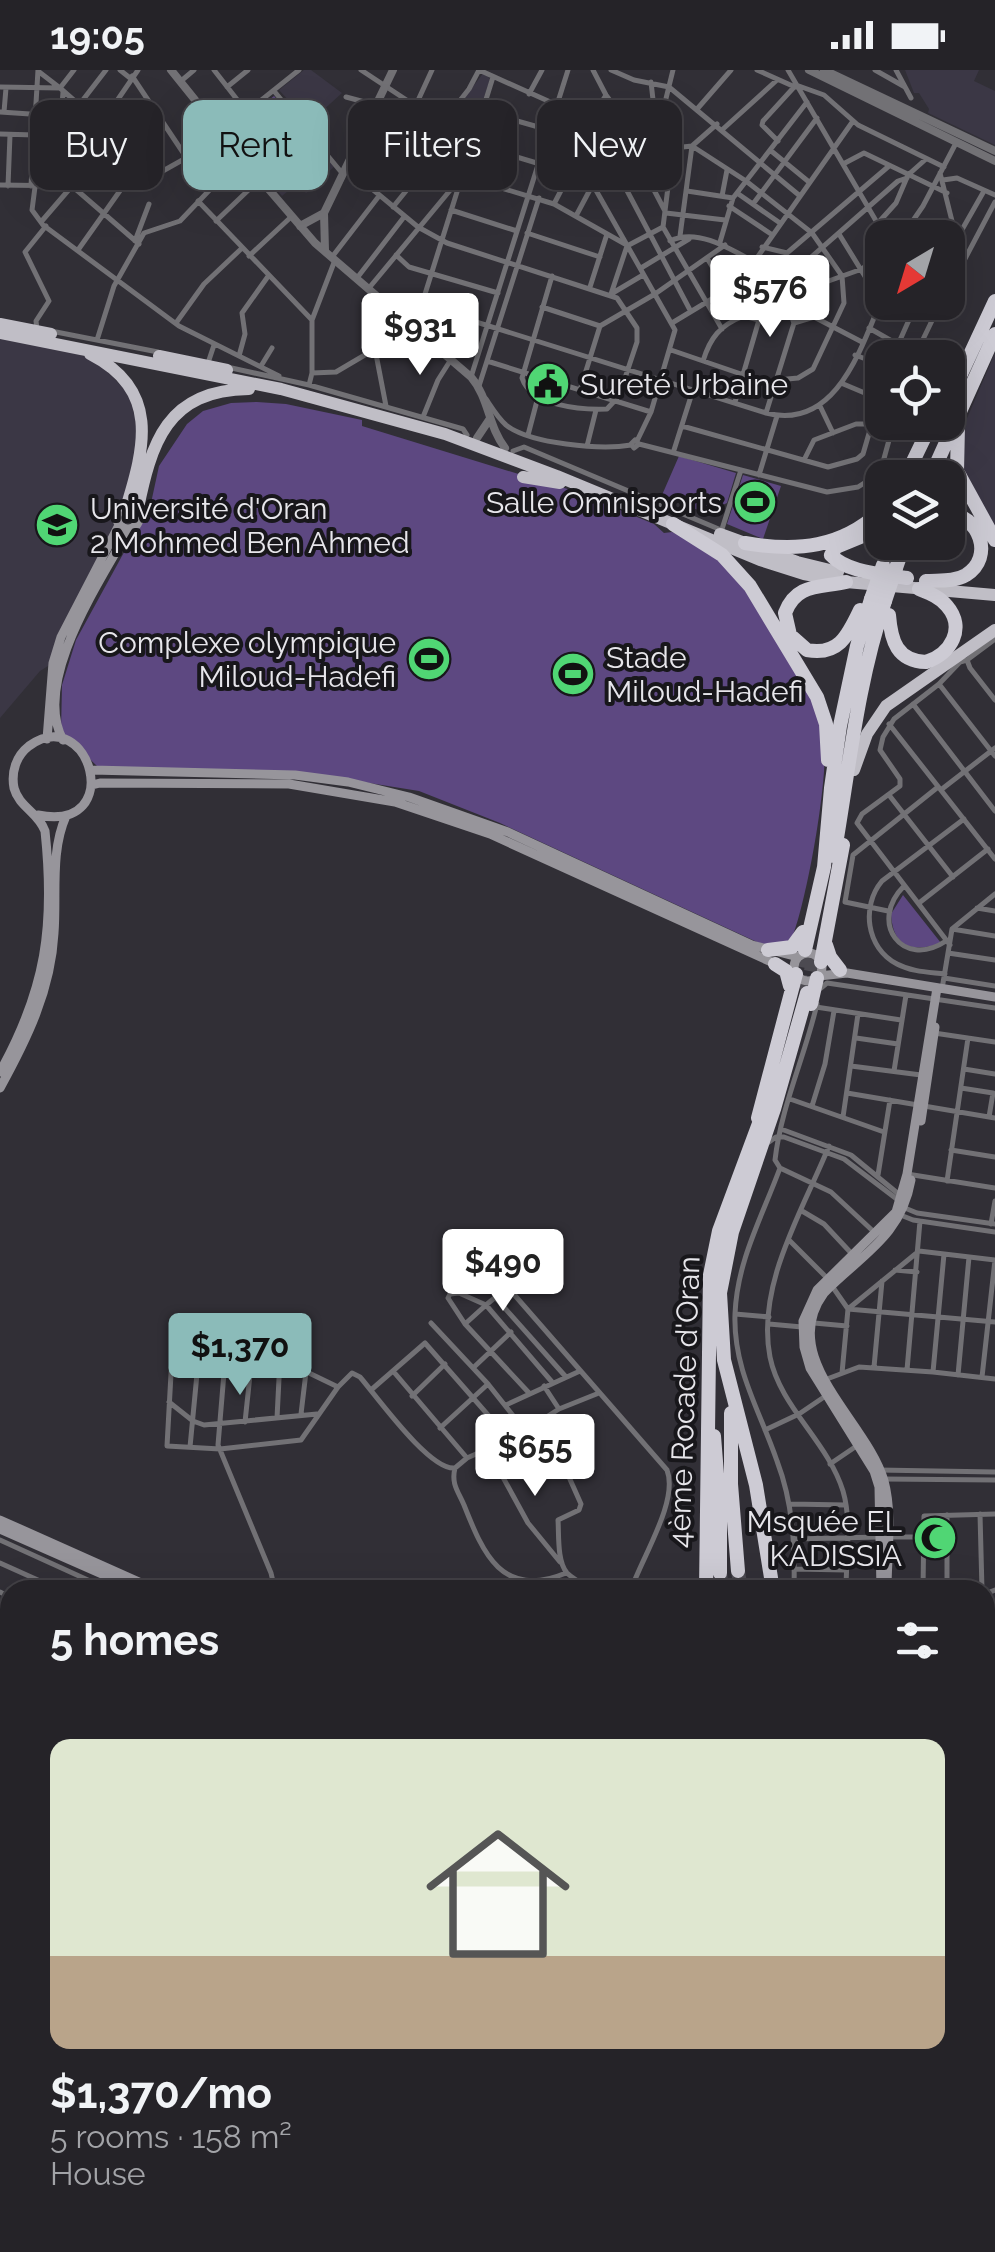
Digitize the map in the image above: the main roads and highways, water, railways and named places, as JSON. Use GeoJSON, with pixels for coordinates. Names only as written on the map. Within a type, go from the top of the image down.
{"type":"FeatureCollection","features":[{"type":"Feature","properties":{"kind":"highway"},"geometry":{"type":"LineString","coordinates":[[965,370],[995,301]]}},
{"type":"Feature","properties":{"kind":"highway"},"geometry":{"type":"LineString","coordinates":[[0,324],[386,409],[509,449],[743,543],[824,570],[893,569]]}},
{"type":"Feature","properties":{"kind":"highway"},"geometry":{"type":"LineString","coordinates":[[0,333],[283,385],[445,434],[760,560],[846,582]]}},
{"type":"Feature","properties":{"kind":"highway"},"geometry":{"type":"LineString","coordinates":[[965,380],[995,334]]}},
{"type":"Feature","properties":{"kind":"highway"},"geometry":{"type":"LineString","coordinates":[[75,346],[118,373],[140,408],[144,430],[132,510]]}},
{"type":"Feature","properties":{"kind":"highway"},"geometry":{"type":"LineString","coordinates":[[132,510],[158,442],[187,404],[202,395],[225,390],[283,385]]}},
{"type":"Feature","properties":{"kind":"highway"},"geometry":{"type":"LineString","coordinates":[[954,440],[957,470],[995,540]]}},
{"type":"Feature","properties":{"kind":"highway"},"geometry":{"type":"LineString","coordinates":[[523,477],[610,498]]}},
{"type":"Feature","properties":{"kind":"highway"},"geometry":{"type":"LineString","coordinates":[[923,585],[961,578],[971,572],[981,557],[982,540],[965,517]]}},
{"type":"Feature","properties":{"kind":"highway"},"geometry":{"type":"LineString","coordinates":[[743,543],[786,549],[816,546],[852,533],[865,523]]}},
{"type":"Feature","properties":{"kind":"highway"},"geometry":{"type":"LineString","coordinates":[[673,524],[717,551],[739,572],[807,676],[826,724],[838,790]]}},
{"type":"Feature","properties":{"kind":"highway"},"geometry":{"type":"LineString","coordinates":[[865,535],[836,548],[832,557],[858,569],[893,569],[923,585],[951,612],[955,636],[946,652],[926,662],[903,656],[877,604]]}},
{"type":"Feature","properties":{"kind":"highway"},"geometry":{"type":"LineString","coordinates":[[890,560],[893,569]]}},
{"type":"Feature","properties":{"kind":"highway"},"geometry":{"type":"LineString","coordinates":[[820,962],[824,867],[838,790],[844,705],[877,604],[897,560]]}},
{"type":"Feature","properties":{"kind":"highway"},"geometry":{"type":"LineString","coordinates":[[838,790],[877,604],[900,560]]}},
{"type":"Feature","properties":{"kind":"highway"},"geometry":{"type":"LineString","coordinates":[[877,604],[832,649],[808,650],[790,636],[784,618],[796,595],[807,588],[846,582],[995,592]]}},
{"type":"Feature","properties":{"kind":"highway"},"geometry":{"type":"LineString","coordinates":[[854,770],[872,678],[877,604]]}},
{"type":"Feature","properties":{"kind":"highway"},"geometry":{"type":"LineString","coordinates":[[838,790],[854,770],[870,728],[886,706],[995,630]]}},
{"type":"Feature","properties":{"kind":"highway"},"geometry":{"type":"LineString","coordinates":[[802,989],[771,957],[792,947],[804,932],[834,822]]}},
{"type":"Feature","properties":{"kind":"highway"},"geometry":{"type":"LineString","coordinates":[[758,1150],[778,1129],[802,989],[820,962],[842,847],[834,822]]}},
{"type":"Feature","properties":{"kind":"highway"},"geometry":{"type":"LineString","coordinates":[[804,932],[820,962]]}},
{"type":"Feature","properties":{"kind":"highway","name":"4ème Rocade d'Oran"},"geometry":{"type":"LineString","coordinates":[[771,1580],[756,1484],[731,1394],[720,1332],[722,1278],[802,989]]}},
{"type":"Feature","properties":{"kind":"highway","name":"4ème Rocade d'Oran"},"geometry":{"type":"LineString","coordinates":[[706,1580],[708,1294],[715,1244],[758,1150]]}},
{"type":"Feature","properties":{"kind":"highway"},"geometry":{"type":"LineString","coordinates":[[707,1380],[720,1512],[720,1573]]}},
{"type":"Feature","properties":{"kind":"highway"},"geometry":{"type":"LineString","coordinates":[[731,1394],[730,1484],[738,1572]]}},
{"type":"Feature","properties":{"kind":"main road"},"geometry":{"type":"LineString","coordinates":[[47,739],[53,663],[60,637],[124,527],[138,524],[132,510],[118,514],[124,527]]}},
{"type":"Feature","properties":{"kind":"main road"},"geometry":{"type":"LineString","coordinates":[[63,740],[56,714],[67,647],[124,527]]}},
{"type":"Feature","properties":{"kind":"main road"},"geometry":{"type":"LineString","coordinates":[[0,772],[10,771],[28,747],[47,739],[63,740],[82,751],[92,770],[92,785],[83,804],[66,816],[38,815]]}},
{"type":"Feature","properties":{"kind":"main road"},"geometry":{"type":"LineString","coordinates":[[0,1072],[32,1008],[47,944],[45,831],[38,815],[23,804],[14,788],[16,764]]}},
{"type":"Feature","properties":{"kind":"main road"},"geometry":{"type":"LineString","coordinates":[[92,770],[296,775],[348,782],[490,834],[771,957],[820,962],[995,997]]}},
{"type":"Feature","properties":{"kind":"main road"},"geometry":{"type":"LineString","coordinates":[[0,784],[14,788]]}},
{"type":"Feature","properties":{"kind":"main road"},"geometry":{"type":"LineString","coordinates":[[92,785],[289,784],[395,798],[472,817],[771,957]]}},
{"type":"Feature","properties":{"kind":"main road"},"geometry":{"type":"LineString","coordinates":[[0,1088],[27,1040],[48,978],[57,846],[66,816]]}},
{"type":"Feature","properties":{"kind":"main road"},"geometry":{"type":"LineString","coordinates":[[802,989],[794,964],[820,962]]}},
{"type":"Feature","properties":{"kind":"main road"},"geometry":{"type":"LineString","coordinates":[[829,1282],[881,1240],[902,1206],[941,987]]}},
{"type":"Feature","properties":{"kind":"main road"},"geometry":{"type":"LineString","coordinates":[[921,1105],[921,1075],[932,1033]]}},
{"type":"Feature","properties":{"kind":"main road"},"geometry":{"type":"LineString","coordinates":[[884,1580],[878,1475],[804,1353],[810,1302],[902,1206]]}},
{"type":"Feature","properties":{"kind":"main road"},"geometry":{"type":"LineString","coordinates":[[808,1326],[815,1364],[826,1380],[829,1394],[878,1475]]}},
{"type":"Feature","properties":{"kind":"main road"},"geometry":{"type":"LineString","coordinates":[[0,1520],[104,1580]]}},
{"type":"Feature","properties":{"kind":"main road"},"geometry":{"type":"LineString","coordinates":[[0,1529],[104,1580]]}},
{"type":"Feature","properties":{"kind":"tunnel"},"geometry":{"type":"LineString","coordinates":[[798,988],[805,950]]}},
{"type":"Feature","properties":{"kind":"tunnel"},"geometry":{"type":"LineString","coordinates":[[807,992],[815,950]]}},
{"type":"Feature","properties":{"kind":"tunnel"},"geometry":{"type":"LineString","coordinates":[[738,1571],[739,1580]]}},
{"type":"Feature","properties":{"kind":"tunnel"},"geometry":{"type":"LineString","coordinates":[[720,1573],[721,1580]]}},
{"type":"Feature","properties":{"kind":"place","name":"Sureté Urbaine"},"geometry":{"type":"Point","coordinates":[548,384]}},
{"type":"Feature","properties":{"kind":"place","name":"Salle Omnisports"},"geometry":{"type":"Point","coordinates":[755,502]}},
{"type":"Feature","properties":{"kind":"place","name":"Université d'Oran 2 Mohmed Ben Ahmed"},"geometry":{"type":"Point","coordinates":[57,525]}},
{"type":"Feature","properties":{"kind":"place","name":"Complexe olympique Miloud-Hadefi"},"geometry":{"type":"Point","coordinates":[429,659]}},
{"type":"Feature","properties":{"kind":"place","name":"Stade Miloud-Hadefi"},"geometry":{"type":"Point","coordinates":[573,674]}},
{"type":"Feature","properties":{"kind":"place","name":"Msquée EL KADISSIA"},"geometry":{"type":"Point","coordinates":[935,1538]}}]}
